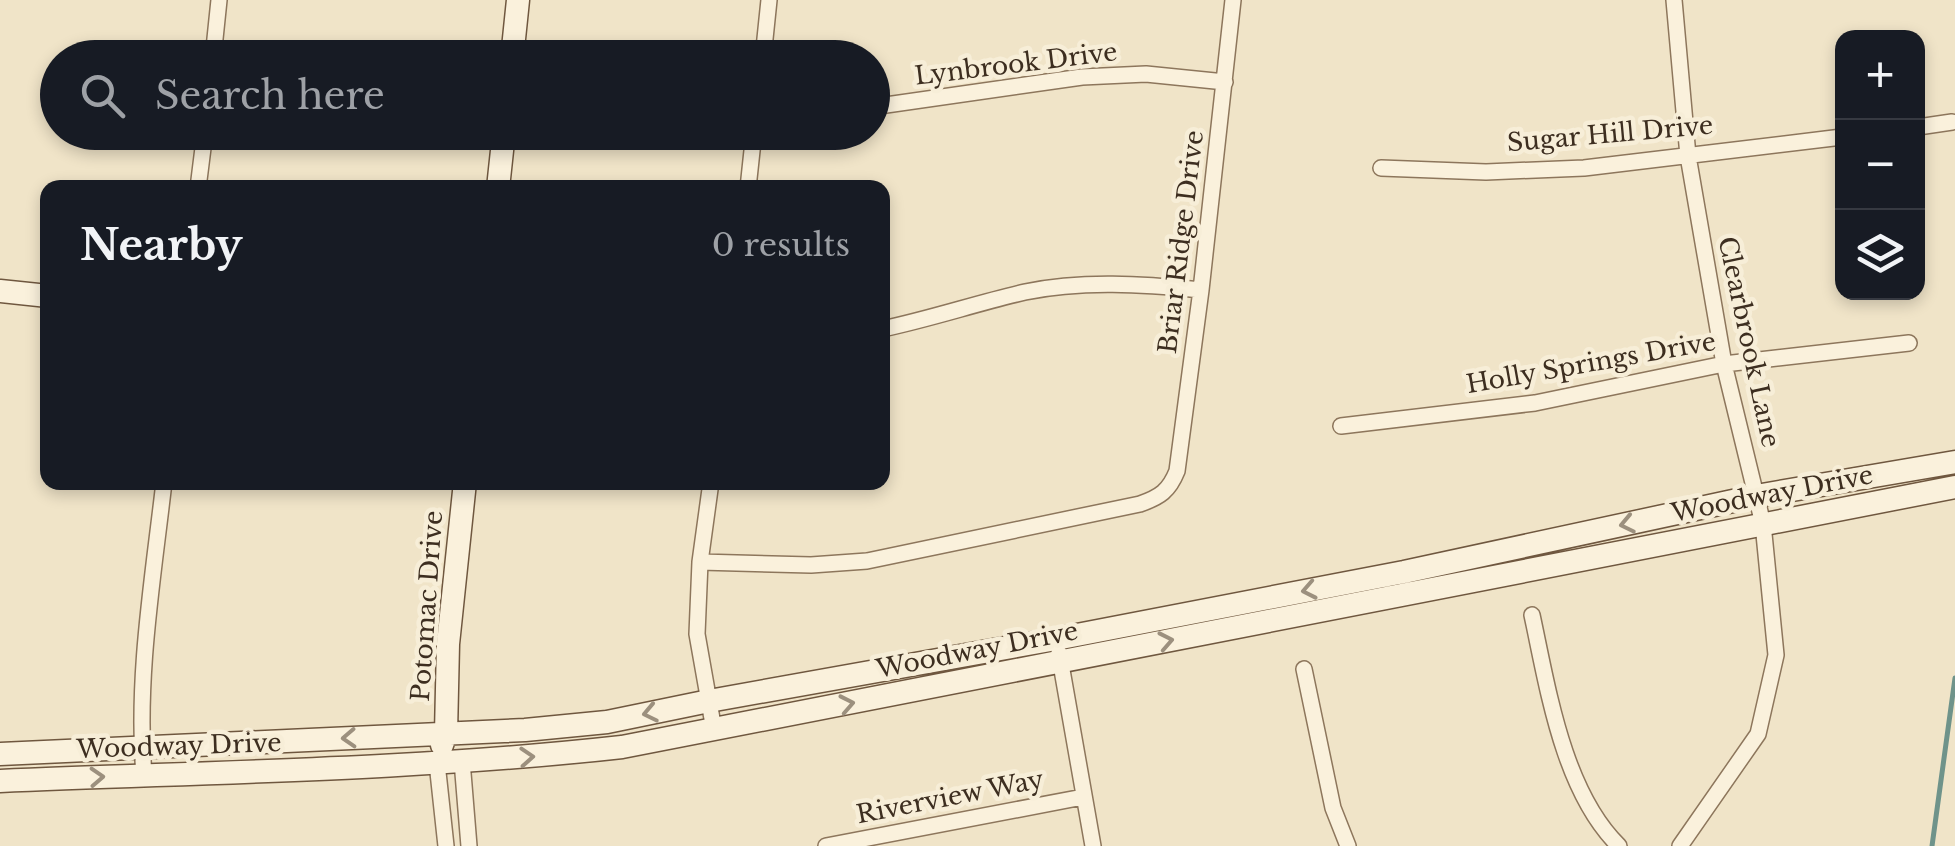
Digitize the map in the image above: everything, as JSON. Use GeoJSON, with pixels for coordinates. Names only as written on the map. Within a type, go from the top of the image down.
{"type":"FeatureCollection","features":[{"type":"Feature","properties":{"kind":"main road"},"geometry":{"type":"LineString","coordinates":[[514,40],[518,0]]}},
{"type":"Feature","properties":{"kind":"main road"},"geometry":{"type":"LineString","coordinates":[[499,180],[502,150]]}},
{"type":"Feature","properties":{"kind":"main road"},"geometry":{"type":"LineString","coordinates":[[0,291],[40,295]]}},
{"type":"Feature","properties":{"kind":"main road","name":"Woodway Drive"},"geometry":{"type":"LineString","coordinates":[[1406,582],[1756,496],[1945,464]]}},
{"type":"Feature","properties":{"kind":"main road","name":"Woodway Drive"},"geometry":{"type":"LineString","coordinates":[[0,781],[462,762],[622,747],[714,730],[1058,650],[1406,582],[1763,524],[1946,489]]}},
{"type":"Feature","properties":{"kind":"main road","name":"Potomac Drive"},"geometry":{"type":"LineString","coordinates":[[437,763],[446,734],[448,644],[464,490]]}},
{"type":"Feature","properties":{"kind":"main road","name":"Woodway Drive"},"geometry":{"type":"LineString","coordinates":[[0,754],[525,730],[607,722],[709,701],[1058,650]]}},
{"type":"Feature","properties":{"kind":"main road","name":"Potomac Drive"},"geometry":{"type":"LineString","coordinates":[[446,734],[462,762]]}},
{"type":"Feature","properties":{"kind":"street"},"geometry":{"type":"LineString","coordinates":[[215,40],[218,0]]}},
{"type":"Feature","properties":{"kind":"street"},"geometry":{"type":"LineString","coordinates":[[764,40],[769,0]]}},
{"type":"Feature","properties":{"kind":"street","name":"Briar Ridge Drive"},"geometry":{"type":"LineString","coordinates":[[700,562],[811,565],[867,560],[1140,504],[1170,488],[1177,472],[1201,290],[1234,0]]}},
{"type":"Feature","properties":{"kind":"street","name":"Clearbrook Lane"},"geometry":{"type":"LineString","coordinates":[[1674,0],[1688,156],[1724,364],[1763,524],[1776,655],[1758,734],[1680,846]]}},
{"type":"Feature","properties":{"kind":"street","name":"Lynbrook Drive"},"geometry":{"type":"LineString","coordinates":[[890,104],[1082,77],[1146,74],[1225,82]]}},
{"type":"Feature","properties":{"kind":"street"},"geometry":{"type":"LineString","coordinates":[[1925,126],[1952,122]]}},
{"type":"Feature","properties":{"kind":"street","name":"Sugar Hill Drive"},"geometry":{"type":"LineString","coordinates":[[1381,168],[1486,172],[1584,168],[1835,138]]}},
{"type":"Feature","properties":{"kind":"street"},"geometry":{"type":"LineString","coordinates":[[199,180],[202,150]]}},
{"type":"Feature","properties":{"kind":"street"},"geometry":{"type":"LineString","coordinates":[[749,180],[752,150]]}},
{"type":"Feature","properties":{"kind":"street"},"geometry":{"type":"LineString","coordinates":[[890,327],[1028,292],[1114,284],[1201,290]]}},
{"type":"Feature","properties":{"kind":"street","name":"Holly Springs Drive"},"geometry":{"type":"LineString","coordinates":[[1340,426],[1535,403],[1724,364],[1910,342]]}},
{"type":"Feature","properties":{"kind":"street"},"geometry":{"type":"LineString","coordinates":[[144,775],[143,674],[163,490]]}},
{"type":"Feature","properties":{"kind":"street"},"geometry":{"type":"LineString","coordinates":[[710,490],[700,562],[697,634],[714,730]]}},
{"type":"Feature","properties":{"kind":"street"},"geometry":{"type":"LineString","coordinates":[[1532,616],[1559,735],[1577,782],[1608,835],[1619,846]]}},
{"type":"Feature","properties":{"kind":"street"},"geometry":{"type":"LineString","coordinates":[[1058,650],[1093,846]]}},
{"type":"Feature","properties":{"kind":"street"},"geometry":{"type":"LineString","coordinates":[[1304,669],[1333,808],[1348,846]]}},
{"type":"Feature","properties":{"kind":"street","name":"Potomac Drive"},"geometry":{"type":"LineString","coordinates":[[462,762],[469,846]]}},
{"type":"Feature","properties":{"kind":"street","name":"Potomac Drive"},"geometry":{"type":"LineString","coordinates":[[437,763],[446,846]]}},
{"type":"Feature","properties":{"kind":"street","name":"Riverview Way"},"geometry":{"type":"LineString","coordinates":[[826,846],[1083,797]]}},
{"type":"Feature","properties":{"kind":"waterway"},"geometry":{"type":"LineString","coordinates":[[1932,846],[1955,678]]}}]}
